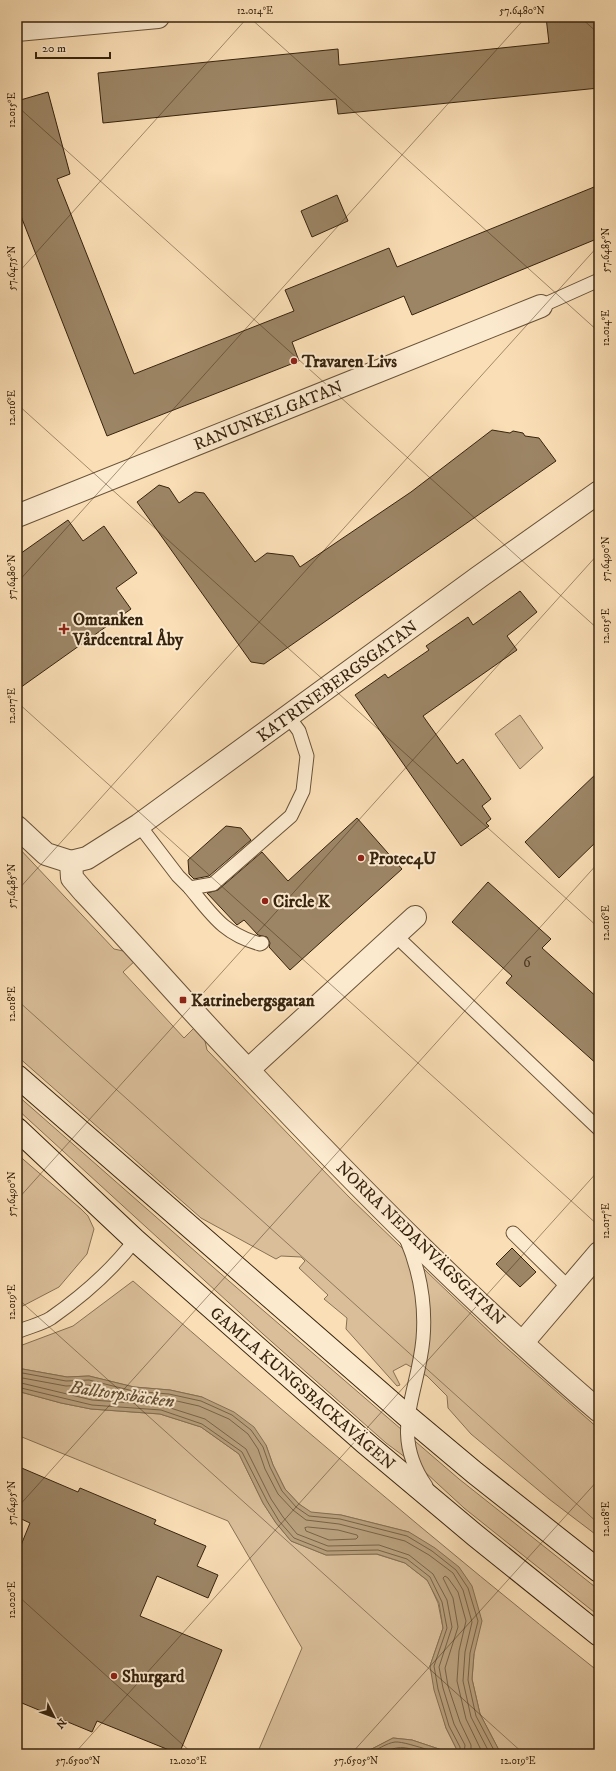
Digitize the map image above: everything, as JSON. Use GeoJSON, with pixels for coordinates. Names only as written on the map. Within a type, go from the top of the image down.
{"type":"FeatureCollection","features":[{"type":"Feature","properties":{"kind":"street"},"geometry":{"type":"LineString","coordinates":[[17,30],[158,17]]}},
{"type":"Feature","properties":{"kind":"street","name":"RANUNKELGATAN"},"geometry":{"type":"LineString","coordinates":[[17,516],[541,306]]}},
{"type":"Feature","properties":{"kind":"street","name":"KATRINEBERGSGATAN"},"geometry":{"type":"LineString","coordinates":[[70,862],[88,858],[139,825],[599,492]]}},
{"type":"Feature","properties":{"kind":"street"},"geometry":{"type":"LineString","coordinates":[[17,827],[46,854],[70,862]]}},
{"type":"Feature","properties":{"kind":"street","name":"NORRA NEDANVÄGSGATAN"},"geometry":{"type":"LineString","coordinates":[[70,862],[72,878],[248,1070],[402,1229],[523,1342],[599,1410]]}},
{"type":"Feature","properties":{"kind":"street"},"geometry":{"type":"LineString","coordinates":[[248,1070],[415,917]]}},
{"type":"Feature","properties":{"kind":"street"},"geometry":{"type":"LineString","coordinates":[[17,1076],[475,1473],[599,1571]]}},
{"type":"Feature","properties":{"kind":"street","name":"GAMLA KUNGSBACKAVÄGEN"},"geometry":{"type":"LineString","coordinates":[[17,1129],[135,1240],[364,1442],[441,1507],[599,1634]]}},
{"type":"Feature","properties":{"kind":"street"},"geometry":{"type":"LineString","coordinates":[[523,1342],[599,1253]]}},
{"type":"Feature","properties":{"kind":"lane"},"geometry":{"type":"LineString","coordinates":[[541,306],[599,280]]}},
{"type":"Feature","properties":{"kind":"lane"},"geometry":{"type":"LineString","coordinates":[[190,888],[213,884],[291,816],[303,791],[307,756],[298,731],[288,716]]}},
{"type":"Feature","properties":{"kind":"lane"},"geometry":{"type":"LineString","coordinates":[[139,825],[178,876],[223,927],[242,939],[260,944],[262,942]]}},
{"type":"Feature","properties":{"kind":"lane"},"geometry":{"type":"LineString","coordinates":[[395,935],[599,1129]]}},
{"type":"Feature","properties":{"kind":"lane"},"geometry":{"type":"LineString","coordinates":[[402,1229],[418,1273],[424,1320],[421,1356],[408,1416],[409,1447],[416,1472],[441,1507]]}},
{"type":"Feature","properties":{"kind":"lane"},"geometry":{"type":"LineString","coordinates":[[512,1233],[569,1288]]}},
{"type":"Feature","properties":{"kind":"lane"},"geometry":{"type":"LineString","coordinates":[[17,1332],[50,1318],[102,1276],[121,1258],[135,1240]]}},
{"type":"Feature","properties":{"kind":"shaded area"},"geometry":{"type":"Polygon","coordinates":[[[520,715],[543,748],[520,769],[495,734],[520,715]]]}},
{"type":"Feature","properties":{"kind":"shaded area"},"geometry":{"type":"Polygon","coordinates":[[[17,846],[114,949],[128,952],[136,960],[123,972],[184,1038],[196,1026],[203,1032],[207,1050],[349,1197],[500,1342],[599,1429],[599,1537],[549,1499],[471,1434],[448,1408],[447,1396],[427,1376],[406,1364],[393,1371],[400,1385],[397,1386],[346,1329],[347,1318],[324,1299],[328,1295],[299,1268],[305,1261],[301,1257],[281,1256],[276,1259],[201,1218],[17,1056],[17,846]]]}},
{"type":"Feature","properties":{"kind":"shaded area"},"geometry":{"type":"Polygon","coordinates":[[[17,1095],[229,1281],[459,1479],[599,1590],[599,1616],[464,1508],[425,1472],[386,1443],[263,1334],[17,1109],[17,1095]]]}},
{"type":"Feature","properties":{"kind":"shaded area"},"geometry":{"type":"Polygon","coordinates":[[[17,1154],[81,1209],[88,1216],[94,1229],[87,1254],[59,1287],[17,1309],[17,1154]]]}},
{"type":"Feature","properties":{"kind":"shaded area"},"geometry":{"type":"Polygon","coordinates":[[[133,1281],[364,1479],[599,1672],[599,1754],[501,1754],[480,1714],[472,1679],[474,1654],[409,1532],[341,1515],[311,1513],[299,1504],[285,1489],[273,1465],[266,1445],[202,1397],[170,1390],[134,1387],[89,1376],[67,1377],[17,1368],[17,1347],[73,1326],[133,1281]]]}},
{"type":"Feature","properties":{"kind":"shaded area"},"geometry":{"type":"Polygon","coordinates":[[[17,1391],[61,1403],[91,1409],[160,1414],[201,1427],[239,1454],[263,1503],[276,1523],[291,1541],[326,1555],[376,1554],[405,1563],[428,1581],[438,1603],[443,1628],[430,1666],[446,1728],[457,1750],[442,1750],[412,1740],[393,1738],[362,1754],[257,1754],[302,1648],[228,1521],[17,1435],[17,1391]]]}},
{"type":"Feature","properties":{"kind":"water","name":"Balltorpsbäcken"},"geometry":{"type":"Polygon","coordinates":[[[17,1368],[67,1377],[89,1376],[134,1387],[170,1390],[202,1397],[234,1412],[254,1427],[266,1445],[273,1465],[285,1489],[299,1504],[311,1512],[341,1515],[409,1532],[435,1548],[459,1567],[472,1586],[482,1621],[474,1654],[472,1679],[480,1714],[501,1754],[362,1754],[393,1738],[412,1740],[442,1750],[457,1750],[446,1728],[434,1690],[430,1666],[443,1628],[439,1603],[427,1580],[405,1563],[377,1554],[326,1555],[291,1541],[276,1523],[263,1503],[239,1454],[201,1427],[160,1414],[91,1409],[61,1403],[17,1391],[17,1368]]]}},
{"type":"Feature","properties":{"kind":"building"},"geometry":{"type":"Polygon","coordinates":[[[546,17],[595,17],[599,56],[599,88],[338,114],[336,99],[103,123],[98,73],[338,49],[339,65],[549,43],[546,17]]]}},
{"type":"Feature","properties":{"kind":"building"},"geometry":{"type":"Polygon","coordinates":[[[48,92],[70,174],[57,179],[134,374],[294,311],[285,290],[389,248],[397,267],[599,185],[599,238],[412,315],[404,296],[292,342],[299,361],[107,436],[17,206],[17,101],[48,92]]]}},
{"type":"Feature","properties":{"kind":"building"},"geometry":{"type":"Polygon","coordinates":[[[337,195],[348,221],[312,237],[301,211],[337,195]]]}},
{"type":"Feature","properties":{"kind":"building"},"geometry":{"type":"Polygon","coordinates":[[[492,430],[510,433],[513,431],[523,433],[525,436],[539,438],[556,461],[264,664],[251,662],[137,502],[159,485],[169,488],[179,503],[195,492],[204,493],[255,562],[267,553],[293,556],[300,567],[411,492],[492,430]]]}},
{"type":"Feature","properties":{"kind":"building"},"geometry":{"type":"Polygon","coordinates":[[[68,520],[83,541],[104,526],[137,573],[116,588],[131,609],[17,690],[17,556],[68,520]]]}},
{"type":"Feature","properties":{"kind":"building"},"geometry":{"type":"Polygon","coordinates":[[[520,591],[537,612],[507,636],[517,650],[423,716],[457,764],[463,759],[491,799],[482,806],[491,819],[486,823],[489,826],[461,846],[355,695],[385,674],[388,678],[429,650],[426,646],[468,617],[473,625],[520,591]]]}},
{"type":"Feature","properties":{"kind":"building"},"geometry":{"type":"Polygon","coordinates":[[[599,771],[599,839],[559,878],[525,842],[599,771]]]}},
{"type":"Feature","properties":{"kind":"building"},"geometry":{"type":"Polygon","coordinates":[[[357,818],[402,869],[290,970],[269,947],[270,943],[267,937],[258,935],[244,920],[237,925],[207,893],[218,890],[262,852],[288,881],[357,818]]]}},
{"type":"Feature","properties":{"kind":"building"},"geometry":{"type":"Polygon","coordinates":[[[226,826],[241,828],[251,840],[209,876],[194,879],[189,874],[188,860],[226,826]]]}},
{"type":"Feature","properties":{"kind":"building"},"geometry":{"type":"Polygon","coordinates":[[[488,882],[551,939],[542,948],[599,999],[599,1066],[506,983],[512,976],[452,922],[488,882]]]}},
{"type":"Feature","properties":{"kind":"building"},"geometry":{"type":"Polygon","coordinates":[[[512,1248],[536,1272],[520,1287],[496,1264],[512,1248]]]}},
{"type":"Feature","properties":{"kind":"building","name":"Shurgard"},"geometry":{"type":"Polygon","coordinates":[[[17,1466],[78,1492],[80,1488],[156,1520],[154,1524],[206,1546],[197,1566],[218,1575],[208,1598],[157,1576],[140,1616],[222,1650],[179,1754],[97,1721],[92,1732],[17,1701],[17,1555],[30,1523],[17,1517],[17,1466]]]}},
{"type":"Feature","properties":{"kind":"place","name":"Travaren Livs"},"geometry":{"type":"Point","coordinates":[294,361]}},
{"type":"Feature","properties":{"kind":"place","name":"Omtanken Vårdcentral Åby"},"geometry":{"type":"Point","coordinates":[64,629]}},
{"type":"Feature","properties":{"kind":"place","name":"Protec4U"},"geometry":{"type":"Point","coordinates":[361,858]}},
{"type":"Feature","properties":{"kind":"place","name":"Circle K"},"geometry":{"type":"Point","coordinates":[265,901]}},
{"type":"Feature","properties":{"kind":"place","name":"Katrinebergsgatan"},"geometry":{"type":"Point","coordinates":[183,1000]}},
{"type":"Feature","properties":{"kind":"place","name":"Shurgard"},"geometry":{"type":"Point","coordinates":[114,1676]}}]}
